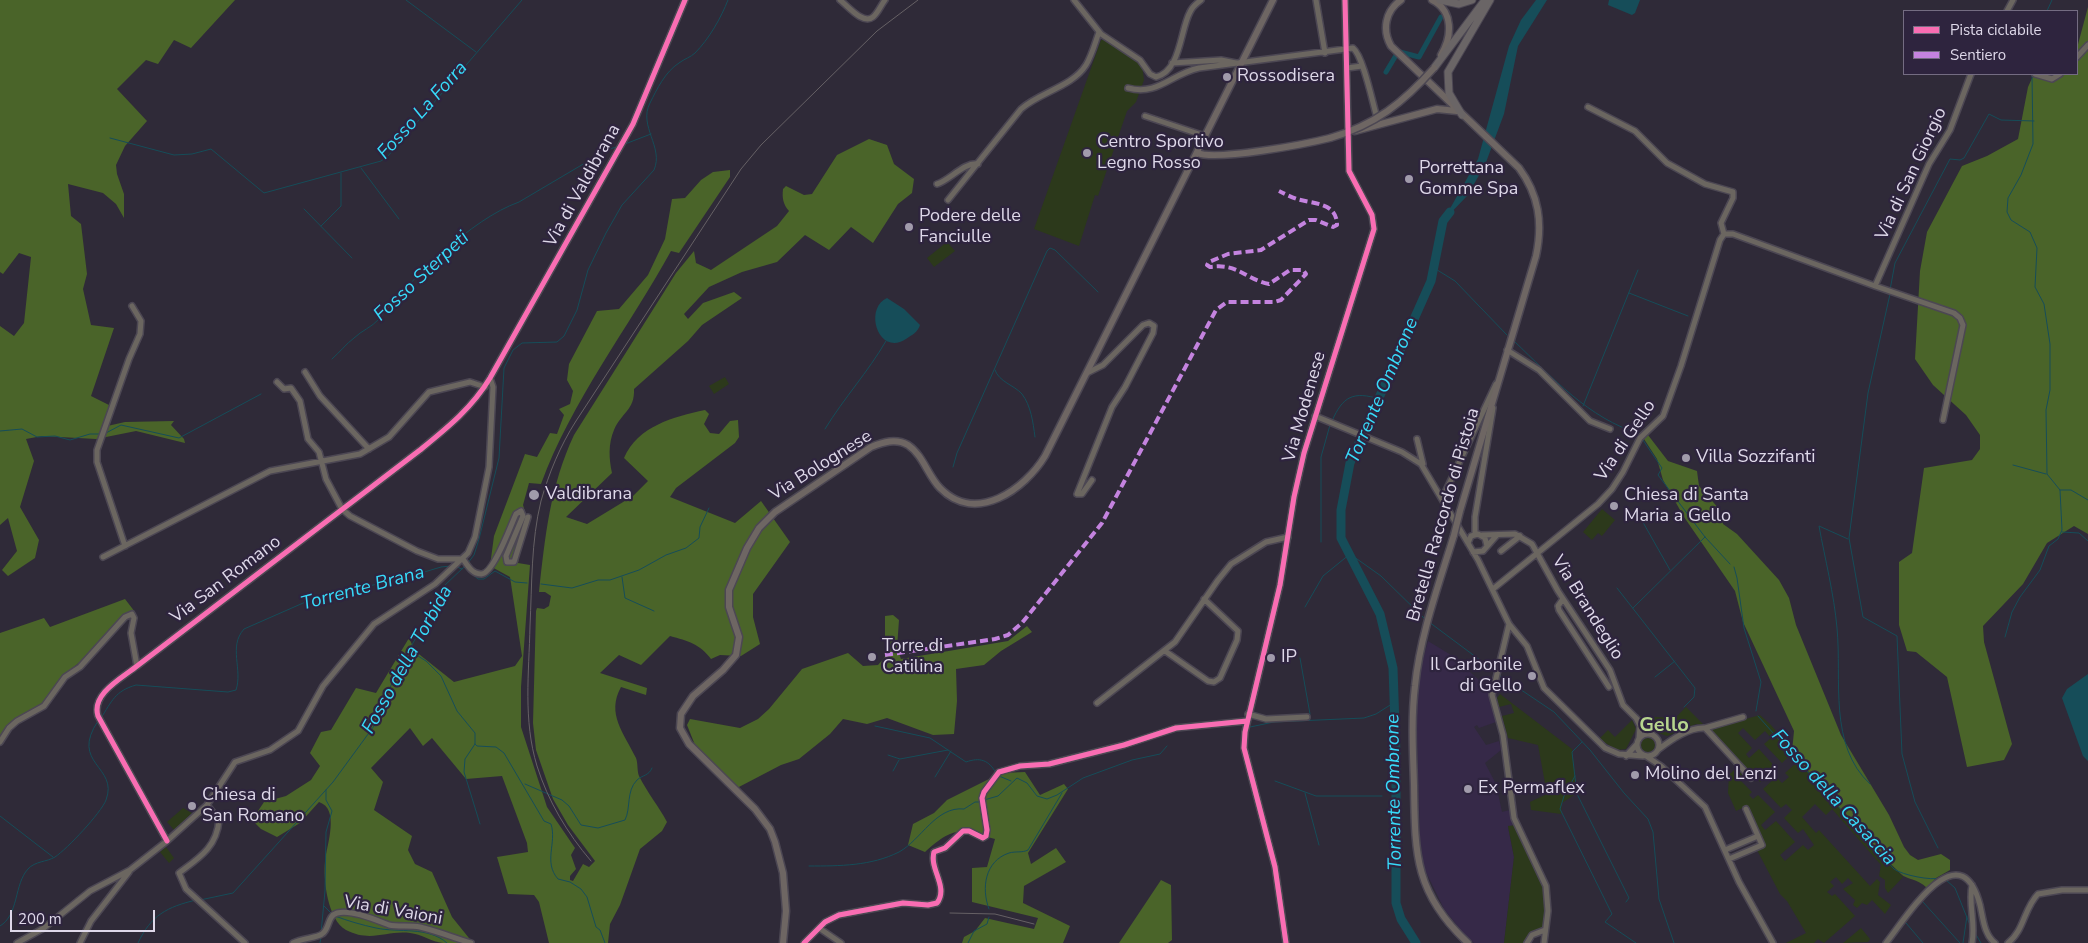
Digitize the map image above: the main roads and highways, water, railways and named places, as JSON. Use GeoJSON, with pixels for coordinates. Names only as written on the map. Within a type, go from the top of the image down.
{"type":"FeatureCollection","features":[{"type":"Feature","properties":{"kind":"highway"},"geometry":{"type":"LineString","coordinates":[[1440,0],[1459,4],[1472,0]]}},
{"type":"Feature","properties":{"kind":"highway"},"geometry":{"type":"LineString","coordinates":[[1434,68],[1483,0]]}},
{"type":"Feature","properties":{"kind":"highway"},"geometry":{"type":"LineString","coordinates":[[1462,114],[1449,93],[1448,72],[1490,0]]}},
{"type":"Feature","properties":{"kind":"main road","name":"Via Bolognese"},"geometry":{"type":"LineString","coordinates":[[783,943],[786,911],[783,873],[770,829],[745,798],[694,752],[680,728],[681,714],[688,702],[728,665],[736,655],[740,637],[729,607],[728,595],[747,548],[759,528],[775,512],[871,448],[882,443],[896,441],[914,450],[937,485],[954,498],[982,503],[992,501],[1010,494],[1029,478],[1040,463],[1087,373],[1273,0]]}},
{"type":"Feature","properties":{"kind":"main road","name":"Bretella Raccordo di Pistoia"},"geometry":{"type":"LineString","coordinates":[[1401,0],[1392,8],[1386,23],[1386,37],[1390,46],[1519,168],[1532,188],[1538,205],[1540,230],[1536,256],[1460,511],[1424,638],[1416,676],[1413,707],[1417,854],[1430,897],[1444,918],[1468,943]]}},
{"type":"Feature","properties":{"kind":"main road"},"geometry":{"type":"LineString","coordinates":[[1352,131],[1367,125],[1388,112],[1408,95],[1434,68],[1446,45],[1449,28],[1444,10],[1432,0]]}},
{"type":"Feature","properties":{"kind":"main road"},"geometry":{"type":"LineString","coordinates":[[1197,153],[1204,155],[1274,149],[1330,138],[1445,108],[1462,114]]}},
{"type":"Feature","properties":{"kind":"water"},"geometry":{"type":"Polygon","coordinates":[[[1536,0],[1547,0],[1518,46],[1504,114],[1485,165],[1467,196],[1443,221],[1478,159],[1509,46],[1521,20],[1536,0]]]}},
{"type":"Feature","properties":{"kind":"water"},"geometry":{"type":"Polygon","coordinates":[[[1609,0],[1640,0],[1635,13],[1632,15],[1608,5],[1609,0]]]}},
{"type":"Feature","properties":{"kind":"water"},"geometry":{"type":"Polygon","coordinates":[[[887,298],[904,309],[920,325],[913,335],[896,343],[888,342],[882,337],[875,321],[876,312],[880,304],[887,298]]]}},
{"type":"Feature","properties":{"kind":"water"},"geometry":{"type":"Polygon","coordinates":[[[2088,674],[2088,761],[2083,756],[2062,698],[2067,689],[2088,674]]]}},
{"type":"Feature","properties":{"kind":"waterway"},"geometry":{"type":"LineString","coordinates":[[406,0],[476,52]]}},
{"type":"Feature","properties":{"kind":"waterway","name":"Fosso La Forra"},"geometry":{"type":"LineString","coordinates":[[110,138],[174,155],[192,154],[211,149],[264,193],[381,161],[388,156],[522,0]]}},
{"type":"Feature","properties":{"kind":"waterway","name":"Torrente Brana"},"geometry":{"type":"LineString","coordinates":[[468,563],[474,555],[479,539],[499,458],[504,368],[513,350],[522,343],[557,342],[564,336],[577,310],[588,270],[606,233],[622,205],[654,170],[656,153],[647,120],[650,103],[670,71],[693,54],[710,35],[728,0]]}},
{"type":"Feature","properties":{"kind":"waterway"},"geometry":{"type":"LineString","coordinates":[[2047,10],[2052,0]]}},
{"type":"Feature","properties":{"kind":"waterway"},"geometry":{"type":"LineString","coordinates":[[1400,52],[1419,57],[1441,17]]}},
{"type":"Feature","properties":{"kind":"waterway"},"geometry":{"type":"LineString","coordinates":[[1386,72],[1395,57]]}},
{"type":"Feature","properties":{"kind":"waterway"},"geometry":{"type":"LineString","coordinates":[[2005,637],[2012,612],[2020,597],[2040,570],[2049,546],[2058,539],[2062,530],[2060,490],[2047,474],[2046,410],[2050,390],[2050,344],[2044,304],[2035,287],[2037,248],[2030,232],[2011,220],[2007,212],[2008,198],[2021,175],[2033,144],[2032,75]]}},
{"type":"Feature","properties":{"kind":"waterway"},"geometry":{"type":"LineString","coordinates":[[1890,290],[1895,263],[1950,159],[1960,160],[1964,158],[1989,114],[2001,120],[2034,121]]}},
{"type":"Feature","properties":{"kind":"waterway","name":"Fosso Sterpeti"},"geometry":{"type":"LineString","coordinates":[[625,144],[651,134]]}},
{"type":"Feature","properties":{"kind":"waterway","name":"Fosso Sterpeti"},"geometry":{"type":"LineString","coordinates":[[332,359],[348,343],[376,322],[424,269],[462,236],[500,210],[519,202],[607,150],[619,146]]}},
{"type":"Feature","properties":{"kind":"waterway"},"geometry":{"type":"LineString","coordinates":[[361,168],[399,219]]}},
{"type":"Feature","properties":{"kind":"waterway"},"geometry":{"type":"LineString","coordinates":[[321,226],[341,206],[341,173]]}},
{"type":"Feature","properties":{"kind":"waterway"},"geometry":{"type":"LineString","coordinates":[[304,209],[352,258]]}},
{"type":"Feature","properties":{"kind":"waterway","name":"Torrente Ombrone"},"geometry":{"type":"LineString","coordinates":[[1416,943],[1401,919],[1396,903],[1396,755],[1393,668],[1380,614],[1341,538],[1341,510],[1350,463],[1431,281],[1443,221],[1450,212]]}},
{"type":"Feature","properties":{"kind":"waterway"},"geometry":{"type":"LineString","coordinates":[[953,467],[957,453],[1047,251],[1050,248],[1055,250],[1098,292]]}},
{"type":"Feature","properties":{"kind":"waterway","name":"Fosso della Casaccia"},"geometry":{"type":"LineString","coordinates":[[1434,268],[1455,281],[1507,335]]}},
{"type":"Feature","properties":{"kind":"waterway"},"geometry":{"type":"LineString","coordinates":[[1583,406],[1638,270]]}},
{"type":"Feature","properties":{"kind":"waterway"},"geometry":{"type":"LineString","coordinates":[[1629,293],[1688,316]]}},
{"type":"Feature","properties":{"kind":"waterway"},"geometry":{"type":"LineString","coordinates":[[1890,294],[1868,393],[1849,538],[1863,617],[1897,636],[1902,754],[1915,802],[1938,848]]}},
{"type":"Feature","properties":{"kind":"waterway"},"geometry":{"type":"LineString","coordinates":[[825,429],[886,341]]}},
{"type":"Feature","properties":{"kind":"waterway","name":"Fosso della Casaccia"},"geometry":{"type":"LineString","coordinates":[[1514,341],[1557,382],[1588,407],[1621,427],[1640,434]]}},
{"type":"Feature","properties":{"kind":"waterway"},"geometry":{"type":"LineString","coordinates":[[995,370],[1000,378],[1022,394],[1028,404],[1035,437]]}},
{"type":"Feature","properties":{"kind":"waterway","name":"Fosso Sterpeti"},"geometry":{"type":"LineString","coordinates":[[106,433],[121,425],[179,438],[261,394]]}},
{"type":"Feature","properties":{"kind":"waterway"},"geometry":{"type":"LineString","coordinates":[[1332,421],[1340,406],[1350,398],[1363,396],[1380,399]]}},
{"type":"Feature","properties":{"kind":"waterway"},"geometry":{"type":"LineString","coordinates":[[1321,542],[1321,457],[1330,425]]}},
{"type":"Feature","properties":{"kind":"waterway","name":"Fosso Sterpeti"},"geometry":{"type":"LineString","coordinates":[[0,431],[22,429],[37,437],[55,436],[70,440],[90,434],[100,434]]}},
{"type":"Feature","properties":{"kind":"waterway","name":"Fosso della Casaccia"},"geometry":{"type":"LineString","coordinates":[[1643,440],[1662,468],[1658,475],[1705,537],[1730,564]]}},
{"type":"Feature","properties":{"kind":"waterway"},"geometry":{"type":"LineString","coordinates":[[2013,465],[2046,474]]}},
{"type":"Feature","properties":{"kind":"waterway"},"geometry":{"type":"LineString","coordinates":[[2060,490],[2071,490],[2088,500]]}},
{"type":"Feature","properties":{"kind":"waterway"},"geometry":{"type":"LineString","coordinates":[[541,584],[572,588],[598,580],[610,580],[639,570],[666,555],[686,548],[699,538],[700,527],[709,508]]}},
{"type":"Feature","properties":{"kind":"waterway"},"geometry":{"type":"LineString","coordinates":[[1640,517],[1670,570]]}},
{"type":"Feature","properties":{"kind":"waterway"},"geometry":{"type":"LineString","coordinates":[[1848,539],[1819,526],[1836,615],[1842,731],[1848,750],[1857,768],[1870,784]]}},
{"type":"Feature","properties":{"kind":"waterway"},"geometry":{"type":"LineString","coordinates":[[2062,532],[2079,533],[2088,541]]}},
{"type":"Feature","properties":{"kind":"waterway"},"geometry":{"type":"LineString","coordinates":[[1633,608],[1705,537]]}},
{"type":"Feature","properties":{"kind":"waterway"},"geometry":{"type":"LineString","coordinates":[[1305,607],[1323,576],[1350,554],[1381,576],[1426,620]]}},
{"type":"Feature","properties":{"kind":"waterway","name":"Torrente Brana"},"geometry":{"type":"LineString","coordinates":[[101,718],[111,702],[123,690],[136,685],[228,692],[236,690],[238,682],[237,643],[244,629],[310,600],[451,566]]}},
{"type":"Feature","properties":{"kind":"waterway","name":"Fosso della Torbida"},"geometry":{"type":"LineString","coordinates":[[200,900],[233,893],[333,782],[374,726],[395,676],[444,586],[465,566]]}},
{"type":"Feature","properties":{"kind":"waterway","name":"Fosso della Torbida"},"geometry":{"type":"LineString","coordinates":[[457,567],[462,569]]}},
{"type":"Feature","properties":{"kind":"waterway"},"geometry":{"type":"LineString","coordinates":[[464,567],[478,579],[484,579],[495,571],[515,582],[527,583]]}},
{"type":"Feature","properties":{"kind":"waterway","name":"Fosso della Casaccia"},"geometry":{"type":"LineString","coordinates":[[1734,567],[1744,628],[1761,682],[1756,711]]}},
{"type":"Feature","properties":{"kind":"waterway"},"geometry":{"type":"LineString","coordinates":[[622,577],[625,598],[654,611]]}},
{"type":"Feature","properties":{"kind":"waterway"},"geometry":{"type":"LineString","coordinates":[[1617,588],[1695,688],[1694,697],[1684,707]]}},
{"type":"Feature","properties":{"kind":"waterway"},"geometry":{"type":"LineString","coordinates":[[1429,622],[1496,672]]}},
{"type":"Feature","properties":{"kind":"waterway"},"geometry":{"type":"LineString","coordinates":[[410,651],[426,661],[441,676],[457,711],[475,733],[475,744],[465,759],[464,772],[480,824]]}},
{"type":"Feature","properties":{"kind":"waterway"},"geometry":{"type":"LineString","coordinates":[[1300,658],[1310,714]]}},
{"type":"Feature","properties":{"kind":"waterway"},"geometry":{"type":"LineString","coordinates":[[1655,677],[1675,661]]}},
{"type":"Feature","properties":{"kind":"waterway"},"geometry":{"type":"LineString","coordinates":[[1499,675],[1554,712],[1590,750],[1624,793],[1648,819],[1653,832],[1659,899],[1674,943]]}},
{"type":"Feature","properties":{"kind":"waterway"},"geometry":{"type":"LineString","coordinates":[[1250,727],[1274,722],[1364,718],[1376,714],[1395,702]]}},
{"type":"Feature","properties":{"kind":"waterway","name":"Fosso della Casaccia"},"geometry":{"type":"LineString","coordinates":[[1758,716],[1894,869],[1917,877],[1940,878]]}},
{"type":"Feature","properties":{"kind":"waterway","name":"Torrente Brana"},"geometry":{"type":"LineString","coordinates":[[0,926],[6,921],[14,907],[20,883],[28,869],[34,864],[52,859],[60,853],[91,822],[106,800],[108,789],[106,779],[91,756],[89,747],[91,735],[98,721]]}},
{"type":"Feature","properties":{"kind":"waterway"},"geometry":{"type":"LineString","coordinates":[[875,726],[930,738],[966,762],[976,760],[987,762],[996,773]]}},
{"type":"Feature","properties":{"kind":"waterway"},"geometry":{"type":"LineString","coordinates":[[1582,742],[1572,752],[1577,794],[1629,898],[1626,902]]}},
{"type":"Feature","properties":{"kind":"waterway"},"geometry":{"type":"LineString","coordinates":[[475,744],[477,746],[496,747],[504,753],[544,821],[551,824],[553,838],[551,866],[554,873],[558,879],[570,882],[581,889],[587,897],[596,927],[600,930],[605,943]]}},
{"type":"Feature","properties":{"kind":"waterway"},"geometry":{"type":"LineString","coordinates":[[984,800],[998,796],[1017,778],[1027,783],[1037,796],[1047,799],[1057,795],[1083,778],[1132,760],[1160,754],[1167,746]]}},
{"type":"Feature","properties":{"kind":"waterway"},"geometry":{"type":"LineString","coordinates":[[888,755],[900,759],[948,750]]}},
{"type":"Feature","properties":{"kind":"waterway"},"geometry":{"type":"LineString","coordinates":[[935,777],[951,751]]}},
{"type":"Feature","properties":{"kind":"waterway"},"geometry":{"type":"LineString","coordinates":[[893,771],[899,760]]}},
{"type":"Feature","properties":{"kind":"waterway"},"geometry":{"type":"LineString","coordinates":[[525,784],[562,800],[569,806],[581,825],[598,828],[625,820],[631,789],[639,778],[649,773],[652,768]]}},
{"type":"Feature","properties":{"kind":"waterway"},"geometry":{"type":"LineString","coordinates":[[999,776],[1011,781]]}},
{"type":"Feature","properties":{"kind":"waterway"},"geometry":{"type":"LineString","coordinates":[[1575,776],[1564,796],[1560,809],[1612,914],[1605,922],[1636,943]]}},
{"type":"Feature","properties":{"kind":"waterway"},"geometry":{"type":"LineString","coordinates":[[1275,781],[1316,796],[1382,796]]}},
{"type":"Feature","properties":{"kind":"waterway"},"geometry":{"type":"LineString","coordinates":[[321,933],[325,891],[326,832],[332,811],[326,800],[326,790]]}},
{"type":"Feature","properties":{"kind":"waterway"},"geometry":{"type":"LineString","coordinates":[[989,909],[985,884],[990,869],[1001,857],[1009,853],[1028,850],[1062,793]]}},
{"type":"Feature","properties":{"kind":"waterway"},"geometry":{"type":"LineString","coordinates":[[1305,793],[1319,845]]}},
{"type":"Feature","properties":{"kind":"waterway"},"geometry":{"type":"LineString","coordinates":[[809,866],[866,863],[888,857],[907,847],[929,825],[945,813],[954,809],[964,809],[975,802],[981,802]]}},
{"type":"Feature","properties":{"kind":"waterway"},"geometry":{"type":"LineString","coordinates":[[0,816],[53,857]]}},
{"type":"Feature","properties":{"kind":"waterway","name":"Fosso della Casaccia"},"geometry":{"type":"LineString","coordinates":[[1946,880],[1955,888],[1970,925]]}},
{"type":"Feature","properties":{"kind":"waterway","name":"Fosso della Torbida"},"geometry":{"type":"LineString","coordinates":[[138,943],[148,925],[154,919],[168,909],[196,900]]}},
{"type":"Feature","properties":{"kind":"waterway"},"geometry":{"type":"LineString","coordinates":[[1923,902],[1960,943]]}},
{"type":"Feature","properties":{"kind":"waterway"},"geometry":{"type":"LineString","coordinates":[[324,906],[332,914]]}},
{"type":"Feature","properties":{"kind":"waterway"},"geometry":{"type":"LineString","coordinates":[[335,916],[376,928],[431,934],[447,943]]}},
{"type":"Feature","properties":{"kind":"waterway"},"geometry":{"type":"LineString","coordinates":[[1963,943],[1967,916]]}},
{"type":"Feature","properties":{"kind":"waterway"},"geometry":{"type":"LineString","coordinates":[[968,943],[974,931],[987,924],[989,917]]}},
{"type":"Feature","properties":{"kind":"waterway"},"geometry":{"type":"LineString","coordinates":[[1906,923],[1923,943]]}},
{"type":"Feature","properties":{"kind":"waterway","name":"Fosso della Casaccia"},"geometry":{"type":"LineString","coordinates":[[1975,933],[1981,943]]}},
{"type":"Feature","properties":{"kind":"waterway"},"geometry":{"type":"LineString","coordinates":[[320,943],[321,937]]}},
{"type":"Feature","properties":{"kind":"railway"},"geometry":{"type":"LineString","coordinates":[[591,861],[566,828],[541,779],[533,749],[528,714],[534,547],[541,501],[551,470],[576,421],[741,169],[761,145],[877,31],[918,0]]}},
{"type":"Feature","properties":{"kind":"railway"},"geometry":{"type":"LineString","coordinates":[[950,913],[995,914],[1034,924]]}},
{"type":"Feature","properties":{"kind":"place","name":"Rossodisera"},"geometry":{"type":"Point","coordinates":[1227,77]}},
{"type":"Feature","properties":{"kind":"place","name":"Centro Sportivo Legno Rosso"},"geometry":{"type":"Point","coordinates":[1087,153]}},
{"type":"Feature","properties":{"kind":"place","name":"Porrettana Gomme Spa"},"geometry":{"type":"Point","coordinates":[1409,179]}},
{"type":"Feature","properties":{"kind":"place","name":"Podere delle Fanciulle"},"geometry":{"type":"Point","coordinates":[909,227]}},
{"type":"Feature","properties":{"kind":"place","name":"Villa Sozzifanti"},"geometry":{"type":"Point","coordinates":[1686,458]}},
{"type":"Feature","properties":{"kind":"place","name":"Valdibrana"},"geometry":{"type":"Point","coordinates":[534,495]}},
{"type":"Feature","properties":{"kind":"place","name":"Chiesa di Santa Maria a Gello"},"geometry":{"type":"Point","coordinates":[1614,506]}},
{"type":"Feature","properties":{"kind":"place","name":"Torre di Catilina"},"geometry":{"type":"Point","coordinates":[872,657]}},
{"type":"Feature","properties":{"kind":"place","name":"IP"},"geometry":{"type":"Point","coordinates":[1271,658]}},
{"type":"Feature","properties":{"kind":"place","name":"Il Carbonile di Gello"},"geometry":{"type":"Point","coordinates":[1532,676]}},
{"type":"Feature","properties":{"kind":"place","name":"Molino del Lenzi"},"geometry":{"type":"Point","coordinates":[1635,775]}},
{"type":"Feature","properties":{"kind":"place","name":"Ex Permaflex"},"geometry":{"type":"Point","coordinates":[1468,789]}},
{"type":"Feature","properties":{"kind":"place","name":"Chiesa di San Romano"},"geometry":{"type":"Point","coordinates":[192,806]}},
{"type":"Feature","properties":{"kind":"district","name":"Gello"},"geometry":{"type":"Point","coordinates":[1664,726]}}]}
